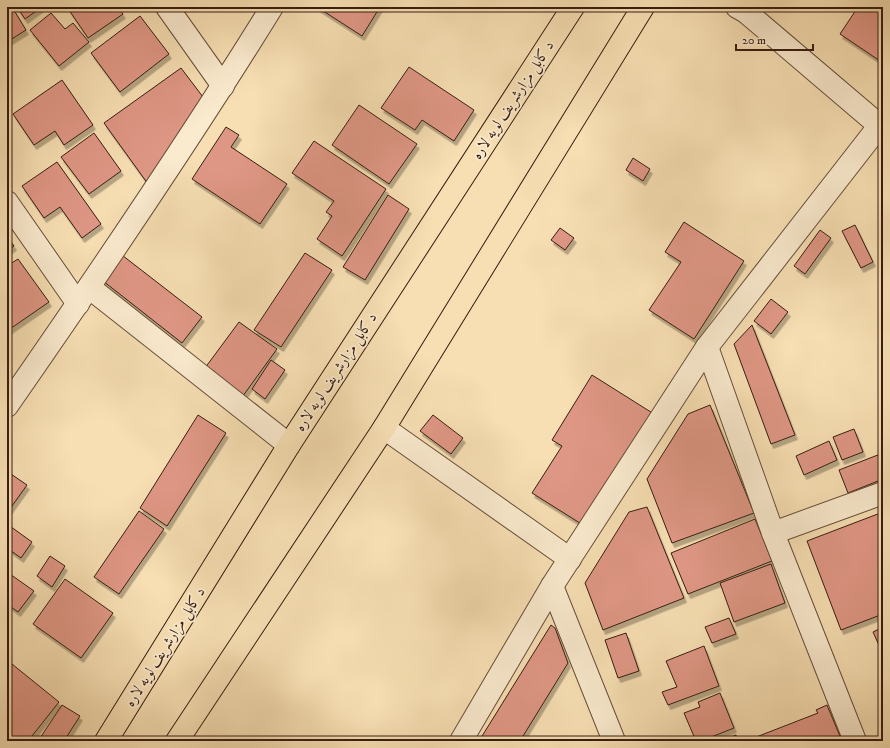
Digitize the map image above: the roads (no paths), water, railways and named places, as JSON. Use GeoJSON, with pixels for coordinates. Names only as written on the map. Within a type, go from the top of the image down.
{"type":"FeatureCollection","features":[{"type":"Feature","properties":{"kind":"highway"},"geometry":{"type":"LineString","coordinates":[[177,741],[384,428],[643,7]]}},
{"type":"Feature","properties":{"kind":"highway","name":"د کابل مزارشریف لویه لاره"},"geometry":{"type":"LineString","coordinates":[[106,741],[289,444],[567,9]]}},
{"type":"Feature","properties":{"kind":"street"},"geometry":{"type":"LineString","coordinates":[[167,7],[223,86]]}},
{"type":"Feature","properties":{"kind":"street"},"geometry":{"type":"LineString","coordinates":[[7,406],[84,296],[223,86],[272,7]]}},
{"type":"Feature","properties":{"kind":"street"},"geometry":{"type":"LineString","coordinates":[[461,741],[552,586],[707,347],[882,128],[746,12],[737,7]]}},
{"type":"Feature","properties":{"kind":"street"},"geometry":{"type":"LineString","coordinates":[[7,202],[84,296],[289,444]]}},
{"type":"Feature","properties":{"kind":"street"},"geometry":{"type":"LineString","coordinates":[[707,347],[773,533],[855,741]]}},
{"type":"Feature","properties":{"kind":"street"},"geometry":{"type":"LineString","coordinates":[[384,428],[570,559]]}},
{"type":"Feature","properties":{"kind":"street"},"geometry":{"type":"LineString","coordinates":[[773,533],[883,493]]}},
{"type":"Feature","properties":{"kind":"street"},"geometry":{"type":"LineString","coordinates":[[552,586],[614,741]]}}]}
